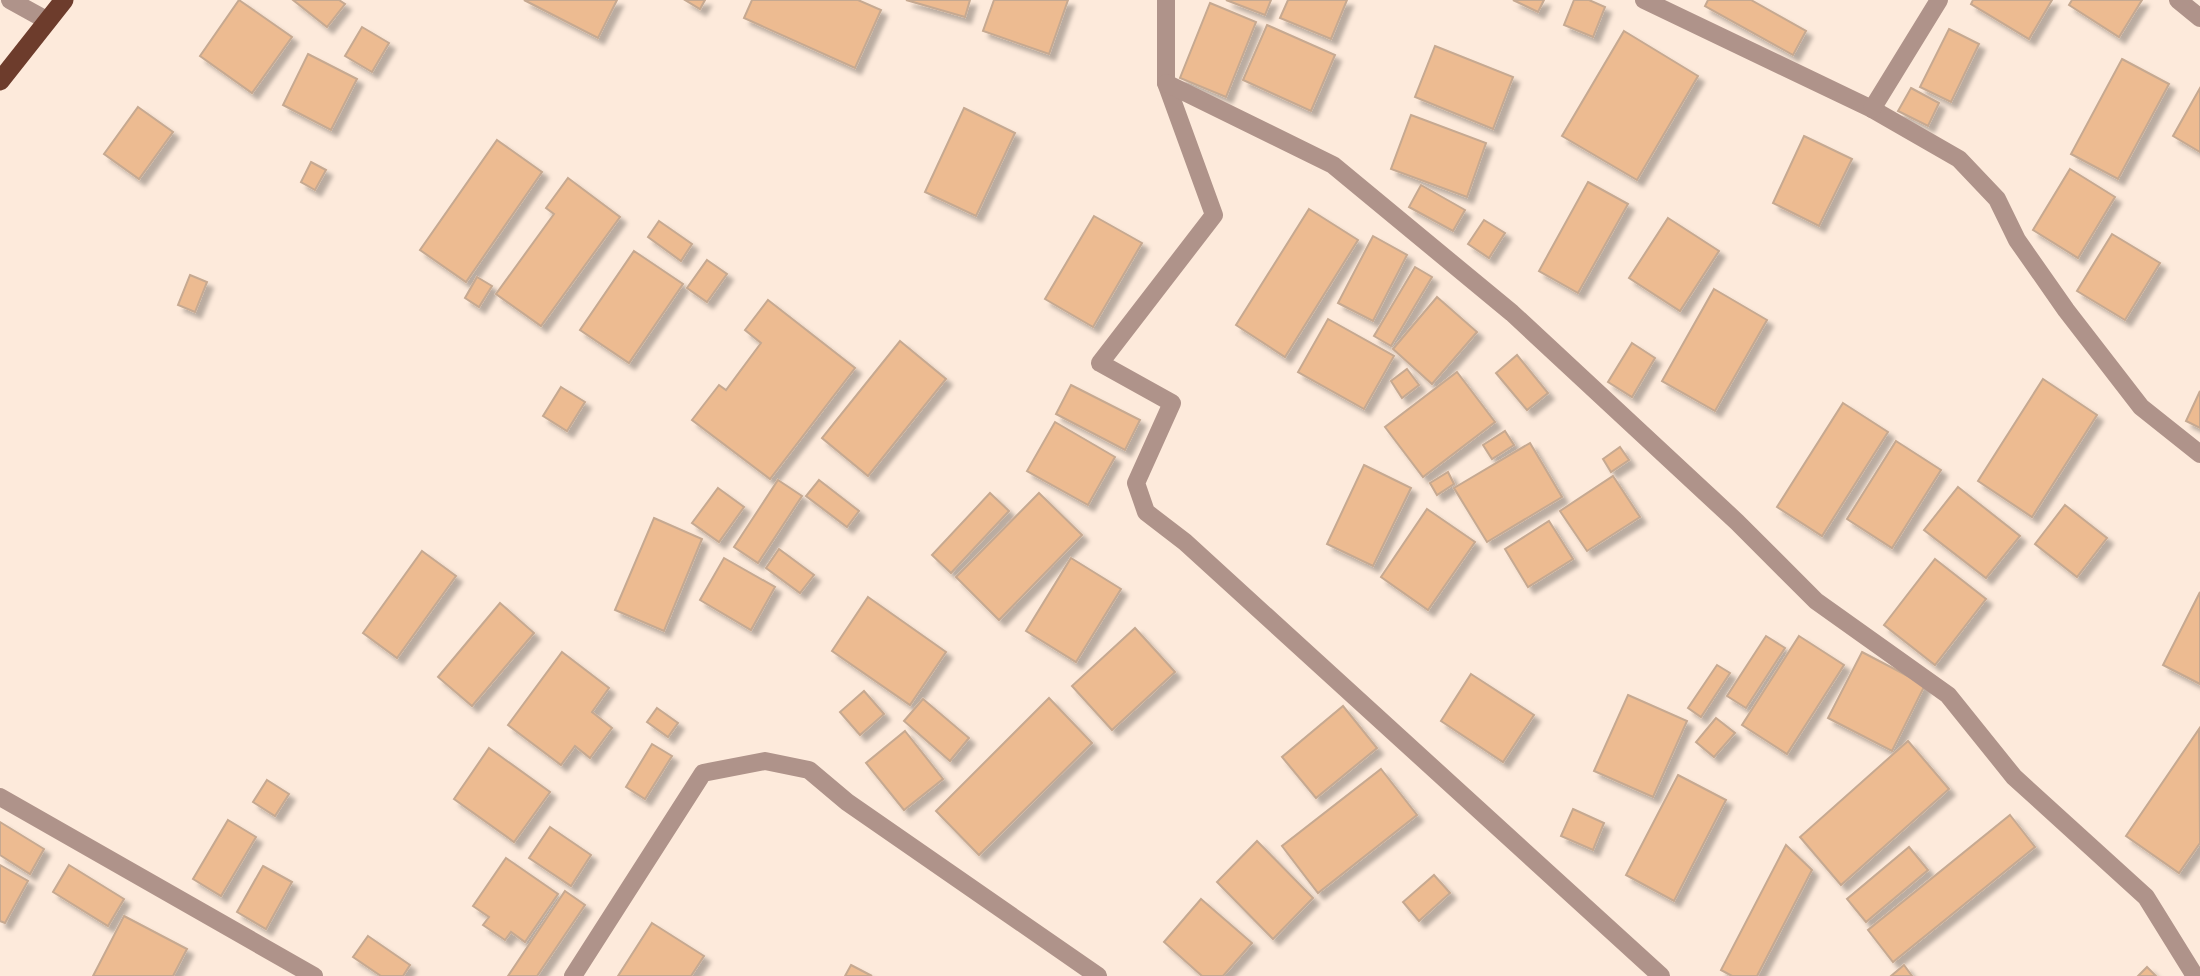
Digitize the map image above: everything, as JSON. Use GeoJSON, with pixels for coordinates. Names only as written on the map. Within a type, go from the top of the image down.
{"type":"FeatureCollection","features":[{"type":"Feature","properties":{"kind":"highway"},"geometry":{"type":"LineString","coordinates":[[0,81],[64,0]]}},
{"type":"Feature","properties":{"kind":"street"},"geometry":{"type":"LineString","coordinates":[[10,0],[48,21]]}},
{"type":"Feature","properties":{"kind":"street"},"geometry":{"type":"LineString","coordinates":[[1166,0],[1166,83],[1214,215],[1100,363],[1172,403],[1136,483],[1146,512],[1206,561],[1661,976]]}},
{"type":"Feature","properties":{"kind":"street"},"geometry":{"type":"LineString","coordinates":[[1644,0],[1872,109],[1959,159],[1997,199],[2017,240],[2066,310],[2141,407],[2200,454]]}},
{"type":"Feature","properties":{"kind":"street"},"geometry":{"type":"LineString","coordinates":[[1872,109],[1939,0]]}},
{"type":"Feature","properties":{"kind":"street"},"geometry":{"type":"LineString","coordinates":[[2178,0],[2200,18]]}},
{"type":"Feature","properties":{"kind":"street"},"geometry":{"type":"LineString","coordinates":[[1166,83],[1333,165],[1512,313],[1737,522],[1816,601],[1948,695],[2014,777],[2146,897],[2195,976]]}},
{"type":"Feature","properties":{"kind":"street"},"geometry":{"type":"LineString","coordinates":[[573,976],[703,773],[765,761],[808,770],[847,802],[1098,976]]}},
{"type":"Feature","properties":{"kind":"street"},"geometry":{"type":"LineString","coordinates":[[0,797],[314,976]]}},
{"type":"Feature","properties":{"kind":"building"},"geometry":{"type":"Polygon","coordinates":[[[239,0],[292,37],[252,93],[200,56],[239,0]]]}},
{"type":"Feature","properties":{"kind":"building"},"geometry":{"type":"Polygon","coordinates":[[[293,0],[339,0],[345,4],[327,27],[293,0]]]}},
{"type":"Feature","properties":{"kind":"building"},"geometry":{"type":"Polygon","coordinates":[[[524,0],[617,0],[598,38],[524,0]]]}},
{"type":"Feature","properties":{"kind":"building"},"geometry":{"type":"Polygon","coordinates":[[[685,0],[705,0],[700,9],[685,0]]]}},
{"type":"Feature","properties":{"kind":"building"},"geometry":{"type":"Polygon","coordinates":[[[752,0],[858,0],[881,10],[855,68],[744,18],[752,0]]]}},
{"type":"Feature","properties":{"kind":"building"},"geometry":{"type":"Polygon","coordinates":[[[906,0],[970,0],[965,17],[906,0]]]}},
{"type":"Feature","properties":{"kind":"building"},"geometry":{"type":"Polygon","coordinates":[[[994,0],[1068,0],[1049,54],[983,31],[994,0]]]}},
{"type":"Feature","properties":{"kind":"building"},"geometry":{"type":"Polygon","coordinates":[[[1226,0],[1271,0],[1265,15],[1226,0]]]}},
{"type":"Feature","properties":{"kind":"building"},"geometry":{"type":"Polygon","coordinates":[[[1288,0],[1347,0],[1331,39],[1280,18],[1288,0]]]}},
{"type":"Feature","properties":{"kind":"building"},"geometry":{"type":"Polygon","coordinates":[[[1513,0],[1544,0],[1538,12],[1513,0]]]}},
{"type":"Feature","properties":{"kind":"building"},"geometry":{"type":"Polygon","coordinates":[[[1574,0],[1589,0],[1605,7],[1593,37],[1564,25],[1574,0]]]}},
{"type":"Feature","properties":{"kind":"building"},"geometry":{"type":"Polygon","coordinates":[[[1708,0],[1751,0],[1806,31],[1793,55],[1705,6],[1708,0]]]}},
{"type":"Feature","properties":{"kind":"building"},"geometry":{"type":"Polygon","coordinates":[[[1973,0],[2052,0],[2029,39],[1971,4],[1973,0]]]}},
{"type":"Feature","properties":{"kind":"building"},"geometry":{"type":"Polygon","coordinates":[[[2072,0],[2142,0],[2119,37],[2069,5],[2072,0]]]}},
{"type":"Feature","properties":{"kind":"building"},"geometry":{"type":"Polygon","coordinates":[[[1210,3],[1256,22],[1226,97],[1180,78],[1210,3]]]}},
{"type":"Feature","properties":{"kind":"building"},"geometry":{"type":"Polygon","coordinates":[[[1267,25],[1335,55],[1311,111],[1243,80],[1267,25]]]}},
{"type":"Feature","properties":{"kind":"building"},"geometry":{"type":"Polygon","coordinates":[[[362,27],[389,43],[372,72],[345,56],[362,27]]]}},
{"type":"Feature","properties":{"kind":"building"},"geometry":{"type":"Polygon","coordinates":[[[1949,29],[1979,44],[1951,102],[1920,87],[1949,29]]]}},
{"type":"Feature","properties":{"kind":"building"},"geometry":{"type":"Polygon","coordinates":[[[1624,31],[1698,76],[1637,180],[1562,136],[1624,31]]]}},
{"type":"Feature","properties":{"kind":"building"},"geometry":{"type":"Polygon","coordinates":[[[1435,46],[1513,77],[1493,129],[1415,97],[1435,46]]]}},
{"type":"Feature","properties":{"kind":"building"},"geometry":{"type":"Polygon","coordinates":[[[308,54],[357,79],[331,130],[283,105],[308,54]]]}},
{"type":"Feature","properties":{"kind":"building"},"geometry":{"type":"Polygon","coordinates":[[[2122,59],[2169,84],[2118,179],[2071,154],[2122,59]]]}},
{"type":"Feature","properties":{"kind":"building"},"geometry":{"type":"Polygon","coordinates":[[[1911,88],[1939,103],[1928,126],[1898,111],[1911,88]]]}},
{"type":"Feature","properties":{"kind":"building"},"geometry":{"type":"Polygon","coordinates":[[[2200,88],[2200,152],[2173,136],[2200,88]]]}},
{"type":"Feature","properties":{"kind":"building"},"geometry":{"type":"Polygon","coordinates":[[[138,107],[173,132],[139,179],[104,154],[138,107]]]}},
{"type":"Feature","properties":{"kind":"building"},"geometry":{"type":"Polygon","coordinates":[[[964,108],[1015,133],[976,216],[925,192],[964,108]]]}},
{"type":"Feature","properties":{"kind":"building"},"geometry":{"type":"Polygon","coordinates":[[[1411,115],[1486,143],[1467,197],[1391,169],[1411,115]]]}},
{"type":"Feature","properties":{"kind":"building"},"geometry":{"type":"Polygon","coordinates":[[[1804,136],[1852,159],[1819,226],[1773,203],[1804,136]]]}},
{"type":"Feature","properties":{"kind":"building"},"geometry":{"type":"Polygon","coordinates":[[[497,140],[542,172],[466,282],[420,250],[497,140]]]}},
{"type":"Feature","properties":{"kind":"building"},"geometry":{"type":"Polygon","coordinates":[[[311,162],[326,170],[315,190],[301,182],[311,162]]]}},
{"type":"Feature","properties":{"kind":"building"},"geometry":{"type":"Polygon","coordinates":[[[2070,169],[2115,197],[2078,258],[2033,230],[2070,169]]]}},
{"type":"Feature","properties":{"kind":"building"},"geometry":{"type":"Polygon","coordinates":[[[568,178],[620,217],[541,326],[496,294],[554,214],[546,208],[568,178]]]}},
{"type":"Feature","properties":{"kind":"building"},"geometry":{"type":"Polygon","coordinates":[[[1588,182],[1628,204],[1578,293],[1539,271],[1588,182]]]}},
{"type":"Feature","properties":{"kind":"building"},"geometry":{"type":"Polygon","coordinates":[[[1421,185],[1465,210],[1453,231],[1409,207],[1421,185]]]}},
{"type":"Feature","properties":{"kind":"building"},"geometry":{"type":"Polygon","coordinates":[[[1309,209],[1358,240],[1285,357],[1236,325],[1309,209]]]}},
{"type":"Feature","properties":{"kind":"building"},"geometry":{"type":"Polygon","coordinates":[[[1094,216],[1142,243],[1093,327],[1045,299],[1094,216]]]}},
{"type":"Feature","properties":{"kind":"building"},"geometry":{"type":"Polygon","coordinates":[[[1668,218],[1719,251],[1680,311],[1629,278],[1668,218]]]}},
{"type":"Feature","properties":{"kind":"building"},"geometry":{"type":"Polygon","coordinates":[[[1484,220],[1505,233],[1489,258],[1468,244],[1484,220]]]}},
{"type":"Feature","properties":{"kind":"building"},"geometry":{"type":"Polygon","coordinates":[[[659,221],[692,244],[681,261],[648,237],[659,221]]]}},
{"type":"Feature","properties":{"kind":"building"},"geometry":{"type":"Polygon","coordinates":[[[2112,234],[2160,263],[2125,320],[2077,291],[2112,234]]]}},
{"type":"Feature","properties":{"kind":"building"},"geometry":{"type":"Polygon","coordinates":[[[1373,236],[1407,255],[1373,321],[1338,303],[1373,236]]]}},
{"type":"Feature","properties":{"kind":"building"},"geometry":{"type":"Polygon","coordinates":[[[634,251],[683,284],[629,363],[580,330],[634,251]]]}},
{"type":"Feature","properties":{"kind":"building"},"geometry":{"type":"Polygon","coordinates":[[[707,260],[727,274],[707,302],[687,288],[707,260]]]}},
{"type":"Feature","properties":{"kind":"building"},"geometry":{"type":"Polygon","coordinates":[[[1415,267],[1432,277],[1391,346],[1374,336],[1415,267]]]}},
{"type":"Feature","properties":{"kind":"building"},"geometry":{"type":"Polygon","coordinates":[[[190,275],[207,282],[195,312],[178,305],[190,275]]]}},
{"type":"Feature","properties":{"kind":"building"},"geometry":{"type":"Polygon","coordinates":[[[477,277],[492,286],[479,307],[465,298],[477,277]]]}},
{"type":"Feature","properties":{"kind":"building"},"geometry":{"type":"Polygon","coordinates":[[[1714,289],[1767,320],[1715,411],[1662,381],[1714,289]]]}},
{"type":"Feature","properties":{"kind":"building"},"geometry":{"type":"Polygon","coordinates":[[[1437,297],[1477,332],[1432,384],[1393,349],[1437,297]]]}},
{"type":"Feature","properties":{"kind":"building"},"geometry":{"type":"Polygon","coordinates":[[[768,300],[855,368],[770,479],[692,420],[719,385],[726,390],[761,343],[745,330],[768,300]]]}},
{"type":"Feature","properties":{"kind":"building"},"geometry":{"type":"Polygon","coordinates":[[[1328,319],[1394,356],[1364,409],[1298,372],[1328,319]]]}},
{"type":"Feature","properties":{"kind":"building"},"geometry":{"type":"Polygon","coordinates":[[[900,341],[946,379],[868,476],[822,438],[900,341]]]}},
{"type":"Feature","properties":{"kind":"building"},"geometry":{"type":"Polygon","coordinates":[[[1632,343],[1655,358],[1632,397],[1608,382],[1632,343]]]}},
{"type":"Feature","properties":{"kind":"building"},"geometry":{"type":"Polygon","coordinates":[[[1517,355],[1548,393],[1527,410],[1496,373],[1517,355]]]}},
{"type":"Feature","properties":{"kind":"building"},"geometry":{"type":"Polygon","coordinates":[[[1407,369],[1419,385],[1402,398],[1391,381],[1407,369]]]}},
{"type":"Feature","properties":{"kind":"building"},"geometry":{"type":"Polygon","coordinates":[[[1457,372],[1495,422],[1423,477],[1385,427],[1457,372]]]}},
{"type":"Feature","properties":{"kind":"building"},"geometry":{"type":"Polygon","coordinates":[[[2043,379],[2097,415],[2032,517],[1978,481],[2043,379]]]}},
{"type":"Feature","properties":{"kind":"building"},"geometry":{"type":"Polygon","coordinates":[[[1071,385],[1140,420],[1125,450],[1056,414],[1071,385]]]}},
{"type":"Feature","properties":{"kind":"building"},"geometry":{"type":"Polygon","coordinates":[[[561,387],[585,402],[567,431],[543,416],[561,387]]]}},
{"type":"Feature","properties":{"kind":"building"},"geometry":{"type":"Polygon","coordinates":[[[2200,391],[2200,428],[2186,421],[2200,391]]]}},
{"type":"Feature","properties":{"kind":"building"},"geometry":{"type":"Polygon","coordinates":[[[1843,403],[1888,432],[1822,536],[1777,507],[1843,403]]]}},
{"type":"Feature","properties":{"kind":"building"},"geometry":{"type":"Polygon","coordinates":[[[1055,422],[1115,457],[1088,505],[1027,471],[1055,422]]]}},
{"type":"Feature","properties":{"kind":"building"},"geometry":{"type":"Polygon","coordinates":[[[1505,431],[1514,445],[1492,459],[1483,445],[1505,431]]]}},
{"type":"Feature","properties":{"kind":"building"},"geometry":{"type":"Polygon","coordinates":[[[1896,441],[1941,470],[1892,548],[1847,519],[1896,441]]]}},
{"type":"Feature","properties":{"kind":"building"},"geometry":{"type":"Polygon","coordinates":[[[1530,443],[1562,497],[1487,542],[1454,488],[1530,443]]]}},
{"type":"Feature","properties":{"kind":"building"},"geometry":{"type":"Polygon","coordinates":[[[1620,447],[1629,460],[1611,472],[1603,459],[1620,447]]]}},
{"type":"Feature","properties":{"kind":"building"},"geometry":{"type":"Polygon","coordinates":[[[1364,465],[1411,488],[1373,566],[1327,544],[1364,465]]]}},
{"type":"Feature","properties":{"kind":"building"},"geometry":{"type":"Polygon","coordinates":[[[1448,472],[1454,484],[1437,495],[1430,483],[1448,472]]]}},
{"type":"Feature","properties":{"kind":"building"},"geometry":{"type":"Polygon","coordinates":[[[1613,476],[1640,517],[1587,551],[1560,511],[1613,476]]]}},
{"type":"Feature","properties":{"kind":"building"},"geometry":{"type":"Polygon","coordinates":[[[778,480],[802,496],[758,563],[734,547],[778,480]]]}},
{"type":"Feature","properties":{"kind":"building"},"geometry":{"type":"Polygon","coordinates":[[[819,480],[859,511],[847,527],[806,496],[819,480]]]}},
{"type":"Feature","properties":{"kind":"building"},"geometry":{"type":"Polygon","coordinates":[[[1958,487],[2020,536],[1986,578],[1924,530],[1958,487]]]}},
{"type":"Feature","properties":{"kind":"building"},"geometry":{"type":"Polygon","coordinates":[[[718,488],[744,507],[719,542],[692,523],[718,488]]]}},
{"type":"Feature","properties":{"kind":"building"},"geometry":{"type":"Polygon","coordinates":[[[990,493],[1009,511],[951,573],[932,555],[990,493]]]}},
{"type":"Feature","properties":{"kind":"building"},"geometry":{"type":"Polygon","coordinates":[[[1039,493],[1082,535],[999,620],[956,577],[1039,493]]]}},
{"type":"Feature","properties":{"kind":"building"},"geometry":{"type":"Polygon","coordinates":[[[2065,505],[2107,538],[2077,577],[2035,544],[2065,505]]]}},
{"type":"Feature","properties":{"kind":"building"},"geometry":{"type":"Polygon","coordinates":[[[1427,509],[1475,542],[1428,610],[1381,577],[1427,509]]]}},
{"type":"Feature","properties":{"kind":"building"},"geometry":{"type":"Polygon","coordinates":[[[654,518],[702,539],[664,631],[615,610],[654,518]]]}},
{"type":"Feature","properties":{"kind":"building"},"geometry":{"type":"Polygon","coordinates":[[[1549,521],[1573,559],[1528,587],[1505,549],[1549,521]]]}},
{"type":"Feature","properties":{"kind":"building"},"geometry":{"type":"Polygon","coordinates":[[[779,549],[814,575],[800,593],[766,568],[779,549]]]}},
{"type":"Feature","properties":{"kind":"building"},"geometry":{"type":"Polygon","coordinates":[[[422,551],[456,576],[397,658],[363,633],[422,551]]]}},
{"type":"Feature","properties":{"kind":"building"},"geometry":{"type":"Polygon","coordinates":[[[724,558],[775,587],[751,630],[700,600],[724,558]]]}},
{"type":"Feature","properties":{"kind":"building"},"geometry":{"type":"Polygon","coordinates":[[[1071,558],[1121,589],[1076,662],[1026,631],[1071,558]]]}},
{"type":"Feature","properties":{"kind":"building"},"geometry":{"type":"Polygon","coordinates":[[[1935,559],[1986,599],[1935,665],[1884,625],[1935,559]]]}},
{"type":"Feature","properties":{"kind":"building"},"geometry":{"type":"Polygon","coordinates":[[[2200,592],[2200,684],[2163,665],[2200,592]]]}},
{"type":"Feature","properties":{"kind":"building"},"geometry":{"type":"Polygon","coordinates":[[[868,597],[946,652],[910,705],[832,651],[868,597]]]}},
{"type":"Feature","properties":{"kind":"building"},"geometry":{"type":"Polygon","coordinates":[[[500,603],[534,633],[472,706],[438,677],[500,603]]]}},
{"type":"Feature","properties":{"kind":"building"},"geometry":{"type":"Polygon","coordinates":[[[1135,628],[1175,672],[1112,730],[1072,686],[1135,628]]]}},
{"type":"Feature","properties":{"kind":"building"},"geometry":{"type":"Polygon","coordinates":[[[1766,636],[1785,648],[1746,708],[1727,696],[1766,636]]]}},
{"type":"Feature","properties":{"kind":"building"},"geometry":{"type":"Polygon","coordinates":[[[1799,636],[1844,665],[1787,754],[1742,725],[1799,636]]]}},
{"type":"Feature","properties":{"kind":"building"},"geometry":{"type":"Polygon","coordinates":[[[562,652],[609,688],[592,712],[612,728],[590,758],[575,746],[561,765],[508,725],[562,652]]]}},
{"type":"Feature","properties":{"kind":"building"},"geometry":{"type":"Polygon","coordinates":[[[1862,652],[1925,685],[1892,751],[1828,718],[1862,652]]]}},
{"type":"Feature","properties":{"kind":"building"},"geometry":{"type":"Polygon","coordinates":[[[1717,665],[1730,673],[1701,717],[1688,708],[1717,665]]]}},
{"type":"Feature","properties":{"kind":"building"},"geometry":{"type":"Polygon","coordinates":[[[1471,674],[1534,715],[1503,762],[1441,721],[1471,674]]]}},
{"type":"Feature","properties":{"kind":"building"},"geometry":{"type":"Polygon","coordinates":[[[864,691],[884,714],[860,735],[840,712],[864,691]]]}},
{"type":"Feature","properties":{"kind":"building"},"geometry":{"type":"Polygon","coordinates":[[[1628,695],[1687,721],[1653,797],[1594,771],[1628,695]]]}},
{"type":"Feature","properties":{"kind":"building"},"geometry":{"type":"Polygon","coordinates":[[[1049,698],[1092,743],[979,855],[936,811],[1049,698]]]}},
{"type":"Feature","properties":{"kind":"building"},"geometry":{"type":"Polygon","coordinates":[[[923,699],[969,738],[950,761],[904,721],[923,699]]]}},
{"type":"Feature","properties":{"kind":"building"},"geometry":{"type":"Polygon","coordinates":[[[1343,706],[1377,748],[1316,798],[1282,757],[1343,706]]]}},
{"type":"Feature","properties":{"kind":"building"},"geometry":{"type":"Polygon","coordinates":[[[657,708],[678,723],[668,737],[647,722],[657,708]]]}},
{"type":"Feature","properties":{"kind":"building"},"geometry":{"type":"Polygon","coordinates":[[[1716,718],[1735,733],[1714,757],[1696,742],[1716,718]]]}},
{"type":"Feature","properties":{"kind":"building"},"geometry":{"type":"Polygon","coordinates":[[[2199,729],[2200,843],[2179,873],[2126,836],[2199,729]]]}},
{"type":"Feature","properties":{"kind":"building"},"geometry":{"type":"Polygon","coordinates":[[[905,731],[943,779],[904,810],[866,763],[905,731]]]}},
{"type":"Feature","properties":{"kind":"building"},"geometry":{"type":"Polygon","coordinates":[[[1908,741],[1949,789],[1841,885],[1800,837],[1908,741]]]}},
{"type":"Feature","properties":{"kind":"building"},"geometry":{"type":"Polygon","coordinates":[[[652,744],[672,756],[645,799],[626,787],[652,744]]]}},
{"type":"Feature","properties":{"kind":"building"},"geometry":{"type":"Polygon","coordinates":[[[489,748],[550,792],[514,842],[454,799],[489,748]]]}},
{"type":"Feature","properties":{"kind":"building"},"geometry":{"type":"Polygon","coordinates":[[[1381,769],[1417,815],[1318,893],[1282,846],[1381,769]]]}},
{"type":"Feature","properties":{"kind":"building"},"geometry":{"type":"Polygon","coordinates":[[[1678,775],[1726,800],[1674,901],[1626,875],[1678,775]]]}},
{"type":"Feature","properties":{"kind":"building"},"geometry":{"type":"Polygon","coordinates":[[[267,780],[289,794],[275,816],[253,802],[267,780]]]}},
{"type":"Feature","properties":{"kind":"building"},"geometry":{"type":"Polygon","coordinates":[[[1573,809],[1604,823],[1593,850],[1561,836],[1573,809]]]}},
{"type":"Feature","properties":{"kind":"building"},"geometry":{"type":"Polygon","coordinates":[[[2010,815],[2035,847],[1893,962],[1868,930],[2010,815]]]}},
{"type":"Feature","properties":{"kind":"building"},"geometry":{"type":"Polygon","coordinates":[[[228,820],[256,837],[221,896],[193,879],[228,820]]]}},
{"type":"Feature","properties":{"kind":"building"},"geometry":{"type":"Polygon","coordinates":[[[0,822],[44,849],[30,874],[0,855],[0,822]]]}},
{"type":"Feature","properties":{"kind":"building"},"geometry":{"type":"Polygon","coordinates":[[[550,827],[591,855],[571,886],[529,858],[550,827]]]}},
{"type":"Feature","properties":{"kind":"building"},"geometry":{"type":"Polygon","coordinates":[[[1257,841],[1313,898],[1273,939],[1217,882],[1257,841]]]}},
{"type":"Feature","properties":{"kind":"building"},"geometry":{"type":"Polygon","coordinates":[[[1786,845],[1812,870],[1757,976],[1732,976],[1721,970],[1786,845]]]}},
{"type":"Feature","properties":{"kind":"building"},"geometry":{"type":"Polygon","coordinates":[[[1909,847],[1928,870],[1866,922],[1847,899],[1909,847]]]}},
{"type":"Feature","properties":{"kind":"building"},"geometry":{"type":"Polygon","coordinates":[[[506,858],[558,894],[525,942],[511,932],[505,940],[483,925],[489,917],[473,906],[506,858]]]}},
{"type":"Feature","properties":{"kind":"building"},"geometry":{"type":"Polygon","coordinates":[[[0,865],[28,881],[5,923],[0,921],[0,865]]]}},
{"type":"Feature","properties":{"kind":"building"},"geometry":{"type":"Polygon","coordinates":[[[69,865],[124,899],[108,926],[53,892],[69,865]]]}},
{"type":"Feature","properties":{"kind":"building"},"geometry":{"type":"Polygon","coordinates":[[[263,866],[292,882],[266,929],[237,912],[263,866]]]}},
{"type":"Feature","properties":{"kind":"building"},"geometry":{"type":"Polygon","coordinates":[[[1434,875],[1450,893],[1419,921],[1403,902],[1434,875]]]}},
{"type":"Feature","properties":{"kind":"building"},"geometry":{"type":"Polygon","coordinates":[[[565,891],[585,905],[537,976],[508,976],[565,891]]]}},
{"type":"Feature","properties":{"kind":"building"},"geometry":{"type":"Polygon","coordinates":[[[1201,899],[1252,943],[1223,976],[1202,976],[1164,942],[1201,899]]]}},
{"type":"Feature","properties":{"kind":"building"},"geometry":{"type":"Polygon","coordinates":[[[124,916],[187,949],[173,976],[93,976],[124,916]]]}},
{"type":"Feature","properties":{"kind":"building"},"geometry":{"type":"Polygon","coordinates":[[[652,923],[704,956],[691,976],[618,976],[652,923]]]}},
{"type":"Feature","properties":{"kind":"building"},"geometry":{"type":"Polygon","coordinates":[[[368,936],[410,965],[403,976],[381,976],[353,957],[368,936]]]}},
{"type":"Feature","properties":{"kind":"building"},"geometry":{"type":"Polygon","coordinates":[[[851,965],[872,976],[845,976],[851,965]]]}},
{"type":"Feature","properties":{"kind":"building"},"geometry":{"type":"Polygon","coordinates":[[[1904,965],[1912,976],[1891,976],[1904,965]]]}},
{"type":"Feature","properties":{"kind":"building"},"geometry":{"type":"Polygon","coordinates":[[[2147,967],[2156,976],[2138,976],[2147,967]]]}}]}
